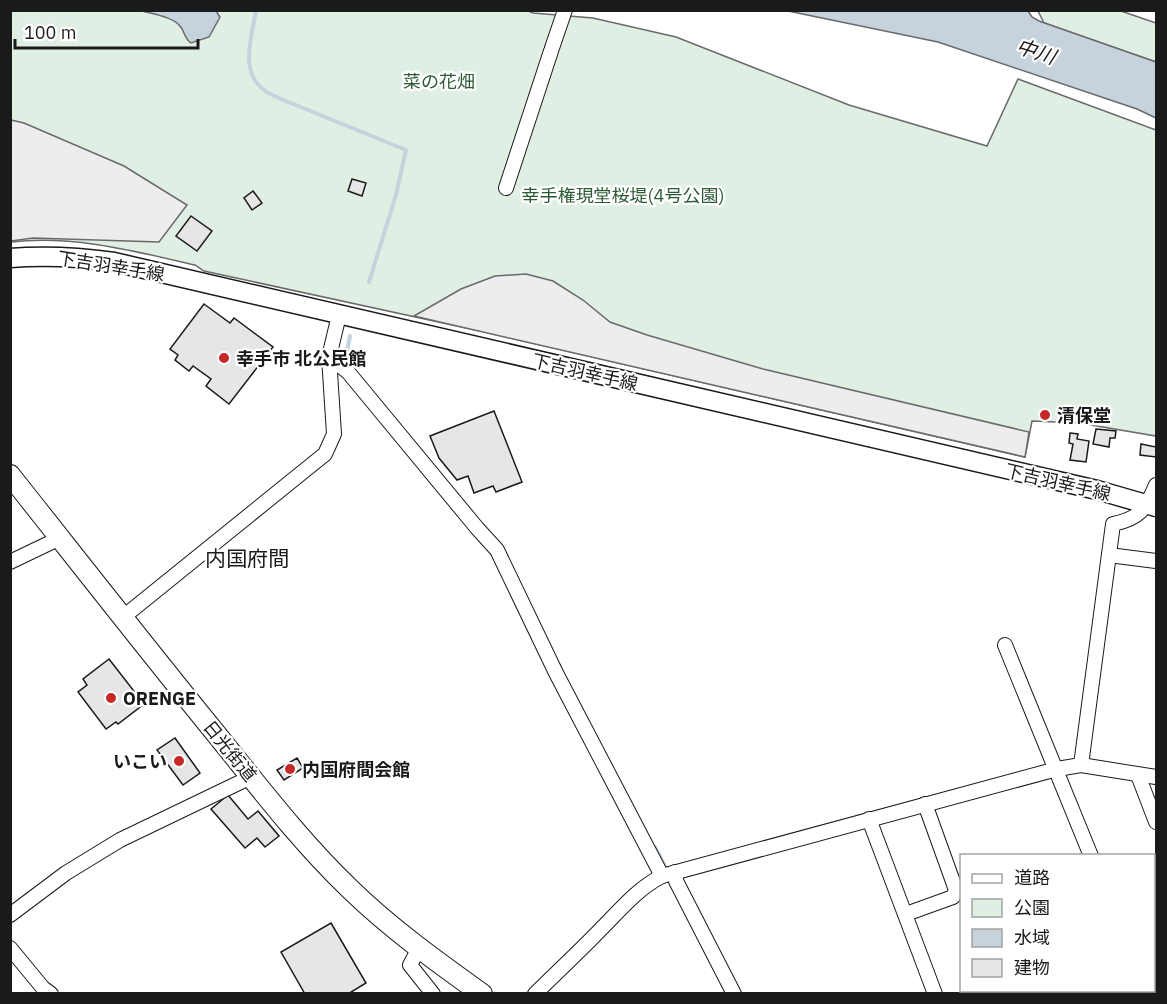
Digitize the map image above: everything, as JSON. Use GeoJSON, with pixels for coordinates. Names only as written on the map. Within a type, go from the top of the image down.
{"type":"FeatureCollection","features":[{"type":"Feature","properties":{"kind":"highway","name":"日光街道"},"geometry":{"type":"LineString","coordinates":[[10,475],[251,777],[350,889],[419,948],[482,993]]}},
{"type":"Feature","properties":{"kind":"main road","name":"下吉羽幸手線"},"geometry":{"type":"LineString","coordinates":[[10,258],[39,255],[114,262],[1153,505]]}},
{"type":"Feature","properties":{"kind":"street"},"geometry":{"type":"LineString","coordinates":[[506,188],[565,10]]}},
{"type":"Feature","properties":{"kind":"street"},"geometry":{"type":"LineString","coordinates":[[122,618],[325,454],[334,434],[328,357],[339,315]]}},
{"type":"Feature","properties":{"kind":"street"},"geometry":{"type":"LineString","coordinates":[[328,357],[348,372],[497,550],[556,672],[668,874],[676,881],[734,993]]}},
{"type":"Feature","properties":{"kind":"street"},"geometry":{"type":"LineString","coordinates":[[1081,765],[1113,524],[1131,521],[1153,505],[1156,485]]}},
{"type":"Feature","properties":{"kind":"street"},"geometry":{"type":"LineString","coordinates":[[10,562],[60,538]]}},
{"type":"Feature","properties":{"kind":"street"},"geometry":{"type":"LineString","coordinates":[[1109,555],[1156,561]]}},
{"type":"Feature","properties":{"kind":"street"},"geometry":{"type":"LineString","coordinates":[[1005,645],[1091,854]]}},
{"type":"Feature","properties":{"kind":"street"},"geometry":{"type":"LineString","coordinates":[[535,993],[627,901],[646,885],[668,874],[1057,769],[1081,765],[1156,777]]}},
{"type":"Feature","properties":{"kind":"street"},"geometry":{"type":"LineString","coordinates":[[1138,775],[1156,822]]}},
{"type":"Feature","properties":{"kind":"street"},"geometry":{"type":"LineString","coordinates":[[10,915],[66,873],[120,840],[251,777]]}},
{"type":"Feature","properties":{"kind":"street"},"geometry":{"type":"LineString","coordinates":[[906,914],[953,897],[956,890],[925,804]]}},
{"type":"Feature","properties":{"kind":"street"},"geometry":{"type":"LineString","coordinates":[[869,819],[935,993]]}},
{"type":"Feature","properties":{"kind":"street"},"geometry":{"type":"LineString","coordinates":[[10,948],[44,988],[51,993]]}},
{"type":"Feature","properties":{"kind":"street"},"geometry":{"type":"LineString","coordinates":[[419,948],[410,965],[433,993]]}},
{"type":"Feature","properties":{"kind":"green space","name":"幸手権現堂桜堤(4号公園)"},"geometry":{"type":"Polygon","coordinates":[[[526,10],[533,13],[593,18],[676,37],[849,105],[987,146],[1018,79],[1156,130],[1156,436],[1079,423],[1032,421],[1025,457],[489,333],[204,271],[195,265],[149,255],[80,243],[34,240],[11,242],[10,11],[526,10]]]}},
{"type":"Feature","properties":{"kind":"green space"},"geometry":{"type":"Polygon","coordinates":[[[1038,11],[1121,11],[1156,23],[1156,62],[1044,23],[1038,11]]]}},
{"type":"Feature","properties":{"kind":"shaded area"},"geometry":{"type":"Polygon","coordinates":[[[11,120],[24,123],[124,166],[187,205],[159,242],[33,238],[11,241],[11,120]]]}},
{"type":"Feature","properties":{"kind":"shaded area"},"geometry":{"type":"Polygon","coordinates":[[[526,274],[553,281],[583,300],[610,322],[647,335],[763,369],[1029,432],[1025,457],[414,316],[461,289],[495,276],[526,274]]]}},
{"type":"Feature","properties":{"kind":"water"},"geometry":{"type":"Polygon","coordinates":[[[142,11],[216,11],[220,17],[209,37],[191,43],[182,28],[173,20],[142,11]]]}},
{"type":"Feature","properties":{"kind":"water","name":"中川"},"geometry":{"type":"Polygon","coordinates":[[[788,11],[1028,11],[1039,21],[1156,62],[1156,118],[1137,109],[938,42],[788,11]]]}},
{"type":"Feature","properties":{"kind":"building"},"geometry":{"type":"Polygon","coordinates":[[[352,179],[366,183],[362,196],[348,191],[352,179]]]}},
{"type":"Feature","properties":{"kind":"building"},"geometry":{"type":"Polygon","coordinates":[[[253,191],[262,203],[252,210],[244,198],[253,191]]]}},
{"type":"Feature","properties":{"kind":"building"},"geometry":{"type":"Polygon","coordinates":[[[191,216],[212,231],[197,251],[176,236],[191,216]]]}},
{"type":"Feature","properties":{"kind":"building"},"geometry":{"type":"Polygon","coordinates":[[[204,304],[230,323],[234,318],[273,347],[229,404],[206,386],[211,379],[193,366],[189,371],[175,360],[178,355],[170,349],[204,304]]]}},
{"type":"Feature","properties":{"kind":"building"},"geometry":{"type":"Polygon","coordinates":[[[494,411],[522,482],[496,492],[493,486],[474,493],[468,476],[457,480],[439,458],[430,436],[494,411]]]}},
{"type":"Feature","properties":{"kind":"building"},"geometry":{"type":"Polygon","coordinates":[[[1096,429],[1116,431],[1115,438],[1110,438],[1109,447],[1093,444],[1096,429]]]}},
{"type":"Feature","properties":{"kind":"building"},"geometry":{"type":"Polygon","coordinates":[[[1070,433],[1078,434],[1077,439],[1089,441],[1086,462],[1070,460],[1073,444],[1069,443],[1070,433]]]}},
{"type":"Feature","properties":{"kind":"building"},"geometry":{"type":"Polygon","coordinates":[[[1141,444],[1156,447],[1156,457],[1140,455],[1141,444]]]}},
{"type":"Feature","properties":{"kind":"building","name":"ORENGE"},"geometry":{"type":"Polygon","coordinates":[[[109,659],[144,704],[118,724],[116,722],[106,729],[78,692],[87,685],[83,679],[109,659]]]}},
{"type":"Feature","properties":{"kind":"building","name":"いこい"},"geometry":{"type":"Polygon","coordinates":[[[175,738],[200,773],[183,785],[157,750],[175,738]]]}},
{"type":"Feature","properties":{"kind":"building","name":"内国府間会館"},"geometry":{"type":"Polygon","coordinates":[[[297,758],[303,768],[284,780],[277,770],[297,758]]]}},
{"type":"Feature","properties":{"kind":"building"},"geometry":{"type":"Polygon","coordinates":[[[228,795],[248,819],[258,811],[279,836],[265,847],[257,838],[245,848],[211,809],[228,795]]]}},
{"type":"Feature","properties":{"kind":"building"},"geometry":{"type":"Polygon","coordinates":[[[331,923],[366,983],[348,994],[305,994],[281,952],[331,923]]]}},
{"type":"Feature","properties":{"kind":"waterway"},"geometry":{"type":"LineString","coordinates":[[256,10],[250,42],[249,64],[256,82],[264,90],[406,150],[396,195],[369,282]]}},
{"type":"Feature","properties":{"kind":"waterway"},"geometry":{"type":"LineString","coordinates":[[350,336],[346,356],[350,363]]}},
{"type":"Feature","properties":{"kind":"waterway"},"geometry":{"type":"LineString","coordinates":[[655,847],[666,868]]}},
{"type":"Feature","properties":{"kind":"place","name":"幸手市 北公民館"},"geometry":{"type":"Point","coordinates":[224,358]}},
{"type":"Feature","properties":{"kind":"place","name":"清保堂"},"geometry":{"type":"Point","coordinates":[1045,415]}},
{"type":"Feature","properties":{"kind":"place","name":"ORENGE"},"geometry":{"type":"Point","coordinates":[111,698]}},
{"type":"Feature","properties":{"kind":"place","name":"いこい"},"geometry":{"type":"Point","coordinates":[179,761]}},
{"type":"Feature","properties":{"kind":"place","name":"内国府間会館"},"geometry":{"type":"Point","coordinates":[290,769]}},
{"type":"Feature","properties":{"kind":"district","name":"内国府間"},"geometry":{"type":"Point","coordinates":[247,558]}},
{"type":"Feature","properties":{"kind":"park label","name":"菜の花畑"},"geometry":{"type":"Point","coordinates":[439,81]}}]}
